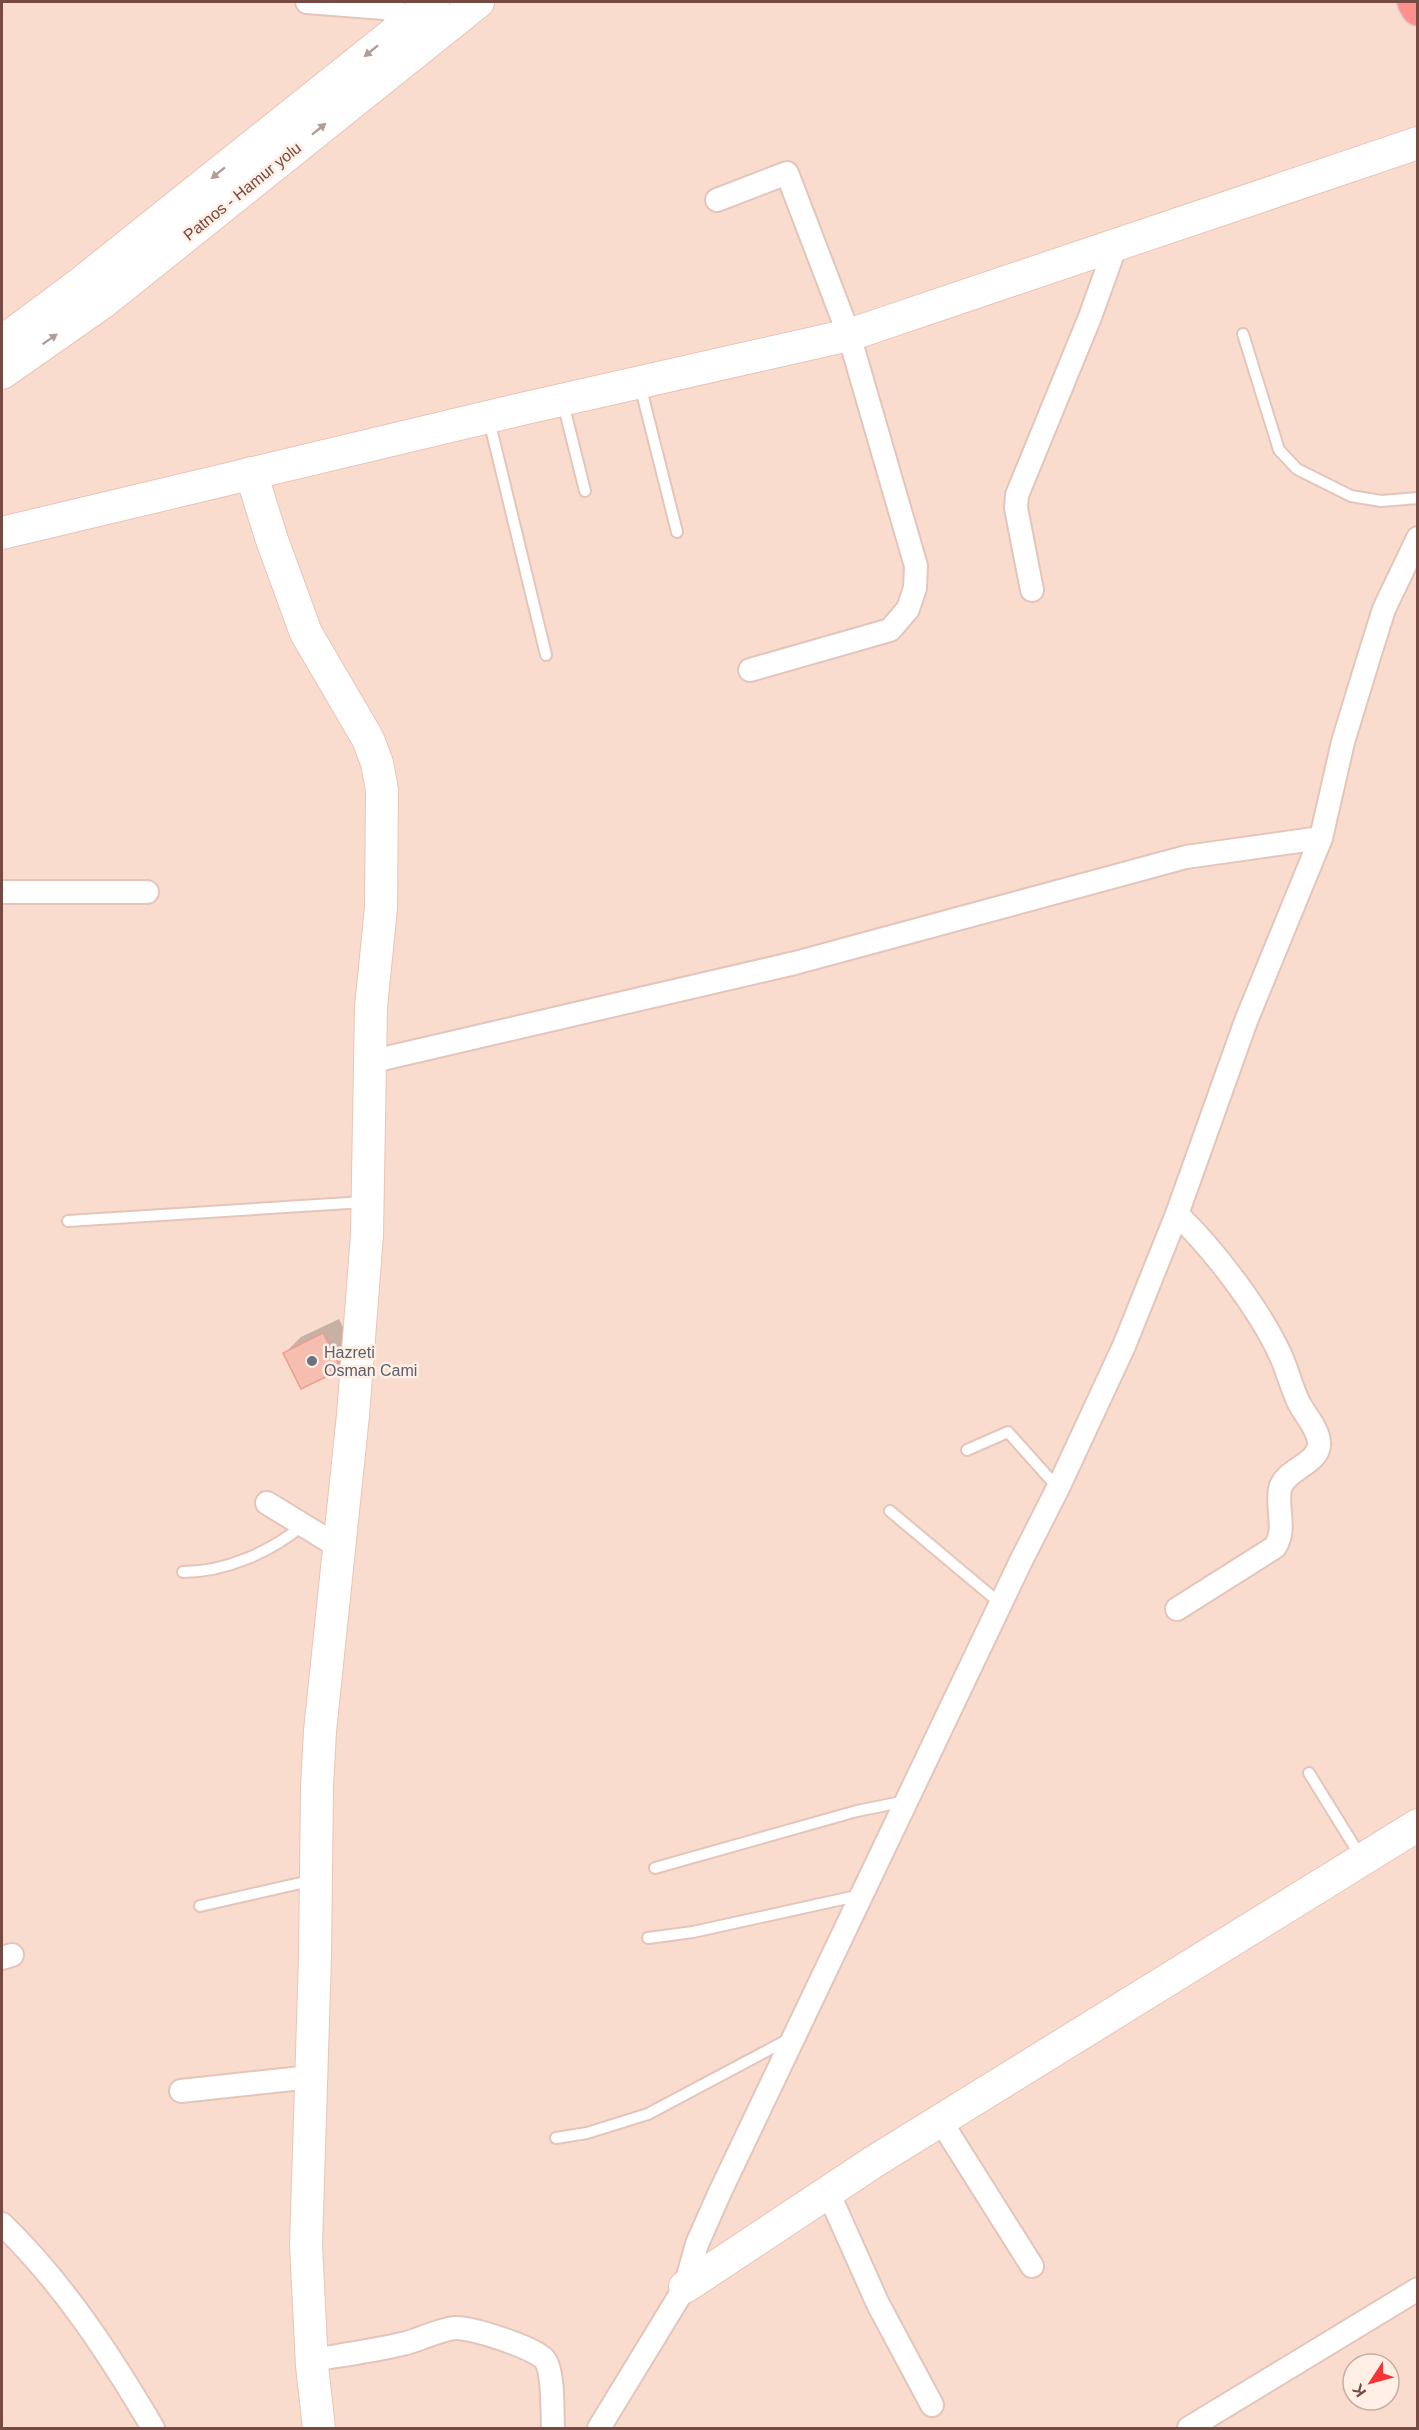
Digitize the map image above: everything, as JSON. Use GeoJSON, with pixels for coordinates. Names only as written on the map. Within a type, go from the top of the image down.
{"type":"FeatureCollection","features":[{"type":"Feature","properties":{"kind":"highway"},"geometry":{"type":"LineString","coordinates":[[1414,2],[1418,9]]}},
{"type":"Feature","properties":{"kind":"street"},"geometry":{"type":"LineString","coordinates":[[307,2],[422,10]]}},
{"type":"Feature","properties":{"kind":"street","name":"Patnos - Hamur yolu"},"geometry":{"type":"LineString","coordinates":[[2,373],[102,303],[478,2]]}},
{"type":"Feature","properties":{"kind":"street","name":"Patnos - Hamur yolu"},"geometry":{"type":"LineString","coordinates":[[4,334],[81,283],[422,10]]}},
{"type":"Feature","properties":{"kind":"street"},"geometry":{"type":"LineString","coordinates":[[2,533],[563,399],[849,335],[1418,142]]}},
{"type":"Feature","properties":{"kind":"street"},"geometry":{"type":"LineString","coordinates":[[717,200],[787,173],[849,335],[916,566],[915,588],[908,609],[890,630],[750,670]]}},
{"type":"Feature","properties":{"kind":"street"},"geometry":{"type":"LineString","coordinates":[[1032,590],[1016,508],[1017,495],[1090,317],[1116,245]]}},
{"type":"Feature","properties":{"kind":"street"},"geometry":{"type":"LineString","coordinates":[[251,472],[272,540],[306,633],[368,739],[377,763],[382,790],[381,908],[371,1007],[367,1202],[353,1415],[320,1731],[306,2245],[318,2428]]}},
{"type":"Feature","properties":{"kind":"street"},"geometry":{"type":"LineString","coordinates":[[599,2428],[685,2287],[697,2244],[720,2192],[906,1801],[1059,1488],[1124,1346],[1177,1214],[1246,1021],[1321,838],[1343,742],[1384,609],[1418,538]]}},
{"type":"Feature","properties":{"kind":"street"},"geometry":{"type":"LineString","coordinates":[[369,1062],[795,963],[1186,857],[1321,838]]}},
{"type":"Feature","properties":{"kind":"street"},"geometry":{"type":"LineString","coordinates":[[2,892],[147,892]]}},
{"type":"Feature","properties":{"kind":"street"},"geometry":{"type":"LineString","coordinates":[[1177,1214],[1205,1242],[1249,1302],[1279,1352],[1299,1402],[1319,1441],[1318,1450],[1313,1458],[1298,1467],[1282,1482],[1279,1492],[1281,1537],[1275,1547],[1177,1609]]}},
{"type":"Feature","properties":{"kind":"street"},"geometry":{"type":"LineString","coordinates":[[267,1503],[339,1547]]}},
{"type":"Feature","properties":{"kind":"street"},"geometry":{"type":"LineString","coordinates":[[685,2287],[940,2120],[1418,1825]]}},
{"type":"Feature","properties":{"kind":"street"},"geometry":{"type":"LineString","coordinates":[[181,2091],[311,2077]]}},
{"type":"Feature","properties":{"kind":"street"},"geometry":{"type":"LineString","coordinates":[[940,2120],[1032,2266]]}},
{"type":"Feature","properties":{"kind":"street"},"geometry":{"type":"LineString","coordinates":[[828,2192],[878,2304],[932,2405]]}},
{"type":"Feature","properties":{"kind":"street"},"geometry":{"type":"LineString","coordinates":[[2,2224],[34,2256],[66,2295],[104,2349],[153,2428]]}},
{"type":"Feature","properties":{"kind":"street"},"geometry":{"type":"LineString","coordinates":[[1189,2428],[1418,2289]]}},
{"type":"Feature","properties":{"kind":"street"},"geometry":{"type":"LineString","coordinates":[[312,2360],[402,2344],[454,2328],[467,2328],[520,2346],[538,2354],[546,2361],[550,2375],[553,2428]]}},
{"type":"Feature","properties":{"kind":"lane"},"geometry":{"type":"LineString","coordinates":[[1243,334],[1279,450],[1297,469],[1351,496],[1381,501],[1418,498]]}},
{"type":"Feature","properties":{"kind":"lane"},"geometry":{"type":"LineString","coordinates":[[640,382],[677,532]]}},
{"type":"Feature","properties":{"kind":"lane"},"geometry":{"type":"LineString","coordinates":[[563,399],[585,491]]}},
{"type":"Feature","properties":{"kind":"lane"},"geometry":{"type":"LineString","coordinates":[[489,417],[546,655]]}},
{"type":"Feature","properties":{"kind":"lane"},"geometry":{"type":"LineString","coordinates":[[68,1221],[367,1202]]}},
{"type":"Feature","properties":{"kind":"lane"},"geometry":{"type":"LineString","coordinates":[[967,1450],[1008,1432],[1059,1488]]}},
{"type":"Feature","properties":{"kind":"lane"},"geometry":{"type":"LineString","coordinates":[[890,1511],[1001,1604]]}},
{"type":"Feature","properties":{"kind":"lane"},"geometry":{"type":"LineString","coordinates":[[183,1572],[213,1569],[245,1558],[286,1540],[303,1525]]}},
{"type":"Feature","properties":{"kind":"lane"},"geometry":{"type":"LineString","coordinates":[[1309,1773],[1362,1860]]}},
{"type":"Feature","properties":{"kind":"lane"},"geometry":{"type":"LineString","coordinates":[[655,1868],[857,1811],[906,1801]]}},
{"type":"Feature","properties":{"kind":"lane"},"geometry":{"type":"LineString","coordinates":[[200,1906],[317,1879]]}},
{"type":"Feature","properties":{"kind":"lane"},"geometry":{"type":"LineString","coordinates":[[648,1938],[693,1932],[861,1895]]}},
{"type":"Feature","properties":{"kind":"lane"},"geometry":{"type":"LineString","coordinates":[[556,2138],[587,2133],[648,2114],[793,2037]]}},
{"type":"Feature","properties":{"kind":"shaded area"},"geometry":{"type":"Polygon","coordinates":[[[2,2],[1417,2],[1417,2428],[2,2428],[2,2]]]}},
{"type":"Feature","properties":{"kind":"building","name":"Hazreti Osman Cami"},"geometry":{"type":"Polygon","coordinates":[[[323,1333],[339,1365],[338,1371],[301,1389],[283,1353],[323,1333]]]}},
{"type":"Feature","properties":{"kind":"place","name":"Hazreti Osman Cami"},"geometry":{"type":"Point","coordinates":[312,1361]}}]}
